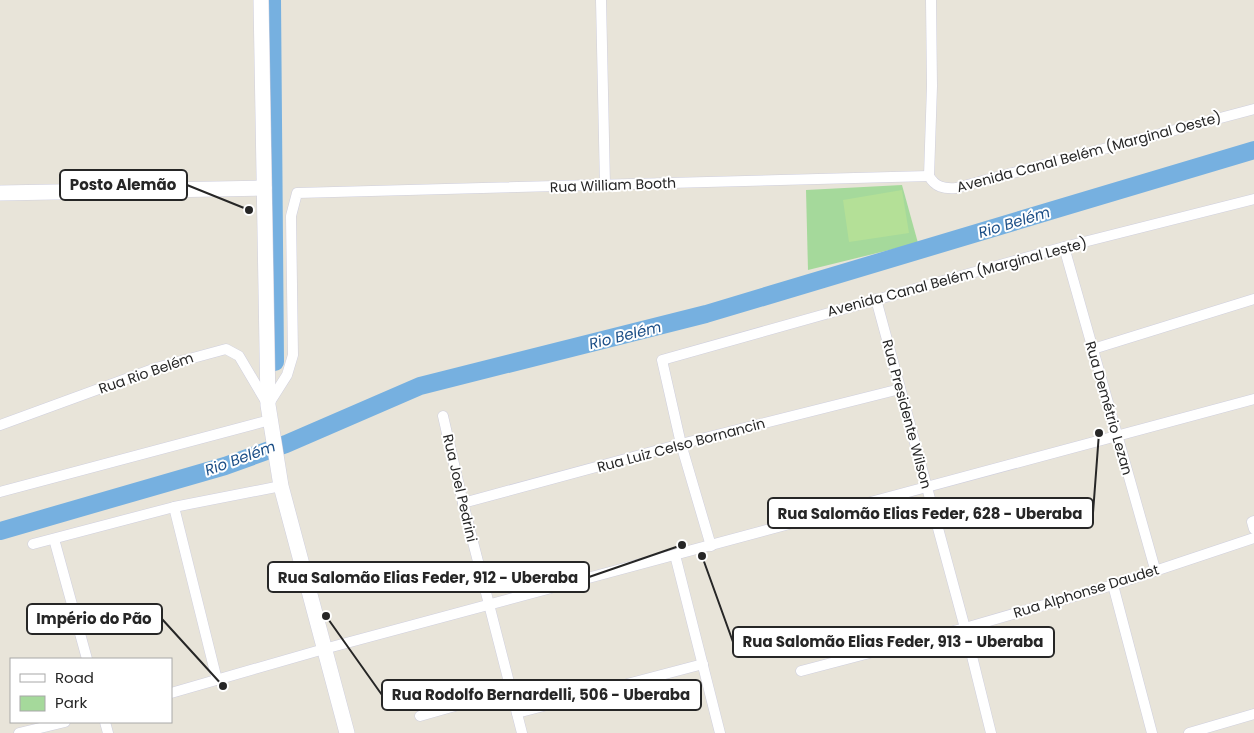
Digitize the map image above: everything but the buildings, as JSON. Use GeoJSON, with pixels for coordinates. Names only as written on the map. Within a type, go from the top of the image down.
{"type":"FeatureCollection","features":[{"type":"Feature","properties":{"kind":"street"},"geometry":{"type":"LineString","coordinates":[[261,0],[270,419],[280,480],[347,733]]}},
{"type":"Feature","properties":{"kind":"street"},"geometry":{"type":"LineString","coordinates":[[601,0],[605,185]]}},
{"type":"Feature","properties":{"kind":"street"},"geometry":{"type":"LineString","coordinates":[[929,176],[932,86],[931,0]]}},
{"type":"Feature","properties":{"kind":"street","name":"Avenida Canal Belém (Marginal Oeste)"},"geometry":{"type":"LineString","coordinates":[[929,176],[932,183],[940,187],[956,188],[1254,109]]}},
{"type":"Feature","properties":{"kind":"street","name":"Rua William Booth"},"geometry":{"type":"LineString","coordinates":[[270,419],[293,355],[291,216],[297,193],[929,176]]}},
{"type":"Feature","properties":{"kind":"street"},"geometry":{"type":"LineString","coordinates":[[0,193],[264,188]]}},
{"type":"Feature","properties":{"kind":"street","name":"Avenida Canal Belém (Marginal Leste)"},"geometry":{"type":"LineString","coordinates":[[681,444],[662,360],[1064,247],[1254,199]]}},
{"type":"Feature","properties":{"kind":"street","name":"Rua Demétrio Lezan"},"geometry":{"type":"LineString","coordinates":[[1064,247],[1155,569]]}},
{"type":"Feature","properties":{"kind":"street","name":"Rua Presidente Wilson"},"geometry":{"type":"LineString","coordinates":[[876,299],[965,628],[991,733]]}},
{"type":"Feature","properties":{"kind":"street"},"geometry":{"type":"LineString","coordinates":[[1093,349],[1254,299]]}},
{"type":"Feature","properties":{"kind":"street","name":"Rua Rio Belém"},"geometry":{"type":"LineString","coordinates":[[0,426],[156,368],[226,349],[239,356],[270,419]]}},
{"type":"Feature","properties":{"kind":"street","name":"Rua Luiz Celso Bornancin"},"geometry":{"type":"LineString","coordinates":[[463,504],[681,444],[900,389]]}},
{"type":"Feature","properties":{"kind":"street"},"geometry":{"type":"LineString","coordinates":[[172,693],[324,649],[1254,399]]}},
{"type":"Feature","properties":{"kind":"street","name":"Rua Joel Pedrini"},"geometry":{"type":"LineString","coordinates":[[443,416],[488,605],[522,733]]}},
{"type":"Feature","properties":{"kind":"street"},"geometry":{"type":"LineString","coordinates":[[0,492],[270,419]]}},
{"type":"Feature","properties":{"kind":"street"},"geometry":{"type":"LineString","coordinates":[[681,444],[711,546]]}},
{"type":"Feature","properties":{"kind":"street"},"geometry":{"type":"LineString","coordinates":[[33,544],[280,480]]}},
{"type":"Feature","properties":{"kind":"street"},"geometry":{"type":"LineString","coordinates":[[174,508],[217,680]]}},
{"type":"Feature","properties":{"kind":"street","name":"Rua Alphonse Daudet"},"geometry":{"type":"LineString","coordinates":[[801,671],[965,628],[1113,585],[1155,569],[1254,538]]}},
{"type":"Feature","properties":{"kind":"street"},"geometry":{"type":"LineString","coordinates":[[54,539],[87,658]]}},
{"type":"Feature","properties":{"kind":"street"},"geometry":{"type":"LineString","coordinates":[[675,555],[720,733]]}},
{"type":"Feature","properties":{"kind":"street"},"geometry":{"type":"LineString","coordinates":[[1113,585],[1152,733]]}},
{"type":"Feature","properties":{"kind":"street"},"geometry":{"type":"LineString","coordinates":[[517,714],[703,664]]}},
{"type":"Feature","properties":{"kind":"street"},"geometry":{"type":"LineString","coordinates":[[420,716],[511,690]]}},
{"type":"Feature","properties":{"kind":"street"},"geometry":{"type":"LineString","coordinates":[[1189,733],[1254,714]]}},
{"type":"Feature","properties":{"kind":"street"},"geometry":{"type":"LineString","coordinates":[[19,733],[61,723]]}},
{"type":"Feature","properties":{"kind":"green space"},"geometry":{"type":"Polygon","coordinates":[[[902,185],[918,243],[808,270],[806,190],[902,185]]]}},
{"type":"Feature","properties":{"kind":"green space"},"geometry":{"type":"Polygon","coordinates":[[[902,190],[909,233],[849,242],[843,200],[902,190]]]}},
{"type":"Feature","properties":{"kind":"waterway"},"geometry":{"type":"LineString","coordinates":[[272,0],[275,362]]}},
{"type":"Feature","properties":{"kind":"waterway","name":"Rio Belém"},"geometry":{"type":"LineString","coordinates":[[0,531],[225,466],[286,444],[420,386],[706,314],[1254,150]]}},
{"type":"Feature","properties":{"kind":"place","name":"Posto Alemão"},"geometry":{"type":"Point","coordinates":[249,210]}},
{"type":"Feature","properties":{"kind":"place","name":"Rua Salomão Elias Feder, 628 - Uberaba"},"geometry":{"type":"Point","coordinates":[1099,433]}},
{"type":"Feature","properties":{"kind":"place","name":"Rua Salomão Elias Feder, 912 - Uberaba"},"geometry":{"type":"Point","coordinates":[682,545]}},
{"type":"Feature","properties":{"kind":"place","name":"Rua Salomão Elias Feder, 913 - Uberaba"},"geometry":{"type":"Point","coordinates":[702,556]}},
{"type":"Feature","properties":{"kind":"place","name":"Rua Rodolfo Bernardelli, 506 - Uberaba"},"geometry":{"type":"Point","coordinates":[326,616]}},
{"type":"Feature","properties":{"kind":"place","name":"Império do Pão"},"geometry":{"type":"Point","coordinates":[223,686]}}]}
